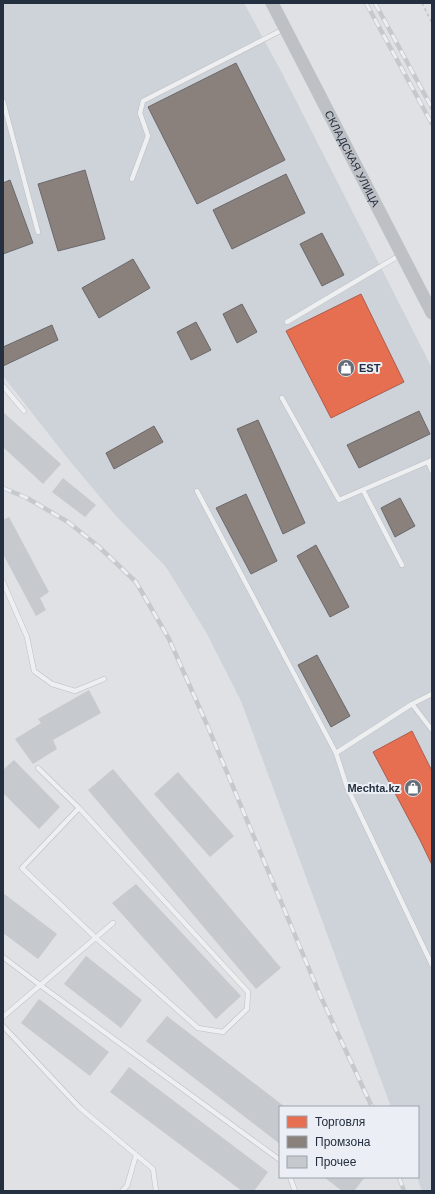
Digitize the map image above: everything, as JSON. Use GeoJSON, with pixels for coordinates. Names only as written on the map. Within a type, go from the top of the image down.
{"type":"FeatureCollection","features":[{"type":"Feature","properties":{"kind":"main road","name":"СКЛАДСКАЯ УЛИЦА"},"geometry":{"type":"LineString","coordinates":[[272,3],[432,313]]}},
{"type":"Feature","properties":{"kind":"lane"},"geometry":{"type":"LineString","coordinates":[[132,179],[148,136],[140,113],[143,101],[285,28]]}},
{"type":"Feature","properties":{"kind":"lane"},"geometry":{"type":"LineString","coordinates":[[3,101],[38,232]]}},
{"type":"Feature","properties":{"kind":"lane"},"geometry":{"type":"LineString","coordinates":[[287,322],[402,254]]}},
{"type":"Feature","properties":{"kind":"lane"},"geometry":{"type":"LineString","coordinates":[[3,386],[24,411]]}},
{"type":"Feature","properties":{"kind":"lane"},"geometry":{"type":"LineString","coordinates":[[282,398],[339,500],[430,461],[432,471]]}},
{"type":"Feature","properties":{"kind":"lane"},"geometry":{"type":"LineString","coordinates":[[363,490],[402,565]]}},
{"type":"Feature","properties":{"kind":"lane"},"geometry":{"type":"LineString","coordinates":[[197,491],[336,753],[347,787],[432,965]]}},
{"type":"Feature","properties":{"kind":"lane"},"geometry":{"type":"LineString","coordinates":[[3,582],[26,637],[34,671],[52,684],[74,691],[104,679]]}},
{"type":"Feature","properties":{"kind":"lane"},"geometry":{"type":"LineString","coordinates":[[336,753],[412,704],[432,694]]}},
{"type":"Feature","properties":{"kind":"lane"},"geometry":{"type":"LineString","coordinates":[[412,704],[432,730]]}},
{"type":"Feature","properties":{"kind":"lane"},"geometry":{"type":"LineString","coordinates":[[38,768],[79,808],[248,992],[247,1009],[223,1032],[198,1028],[96,938],[22,868],[79,808]]}},
{"type":"Feature","properties":{"kind":"lane"},"geometry":{"type":"LineString","coordinates":[[3,1017],[113,923]]}},
{"type":"Feature","properties":{"kind":"lane"},"geometry":{"type":"LineString","coordinates":[[3,957],[40,986],[279,1159]]}},
{"type":"Feature","properties":{"kind":"lane"},"geometry":{"type":"LineString","coordinates":[[3,1026],[80,1108],[153,1170],[156,1191]]}},
{"type":"Feature","properties":{"kind":"lane"},"geometry":{"type":"LineString","coordinates":[[122,1191],[126,1186],[136,1155]]}},
{"type":"Feature","properties":{"kind":"lane"},"geometry":{"type":"LineString","coordinates":[[290,1178],[295,1191]]}},
{"type":"Feature","properties":{"kind":"path"},"geometry":{"type":"LineString","coordinates":[[422,3],[432,23]]}},
{"type":"Feature","properties":{"kind":"shaded area"},"geometry":{"type":"Polygon","coordinates":[[[3,3],[244,3],[282,73],[432,368],[432,1191],[422,1191],[417,1178],[419,1178],[419,1106],[391,1106],[241,701],[206,632],[166,567],[116,516],[69,460],[3,376],[3,3]]]}},
{"type":"Feature","properties":{"kind":"building: Торговля"},"geometry":{"type":"Polygon","coordinates":[[[361,294],[404,382],[331,418],[286,331],[361,294]]]}},
{"type":"Feature","properties":{"kind":"building: Торговля"},"geometry":{"type":"Polygon","coordinates":[[[412,731],[432,771],[432,865],[373,752],[412,731]]]}},
{"type":"Feature","properties":{"kind":"building: Промзона"},"geometry":{"type":"Polygon","coordinates":[[[236,63],[285,160],[197,204],[148,107],[236,63]]]}},
{"type":"Feature","properties":{"kind":"building: Промзона"},"geometry":{"type":"Polygon","coordinates":[[[85,170],[105,239],[58,251],[38,184],[85,170]]]}},
{"type":"Feature","properties":{"kind":"building: Промзона"},"geometry":{"type":"Polygon","coordinates":[[[286,174],[305,213],[232,249],[213,210],[286,174]]]}},
{"type":"Feature","properties":{"kind":"building: Промзона"},"geometry":{"type":"Polygon","coordinates":[[[10,180],[33,243],[3,254],[3,183],[10,180]]]}},
{"type":"Feature","properties":{"kind":"building: Промзона"},"geometry":{"type":"Polygon","coordinates":[[[322,233],[344,275],[322,286],[300,244],[322,233]]]}},
{"type":"Feature","properties":{"kind":"building: Промзона"},"geometry":{"type":"Polygon","coordinates":[[[133,259],[150,288],[99,318],[82,288],[133,259]]]}},
{"type":"Feature","properties":{"kind":"building: Промзона"},"geometry":{"type":"Polygon","coordinates":[[[242,304],[257,332],[237,343],[223,314],[242,304]]]}},
{"type":"Feature","properties":{"kind":"building: Промзона"},"geometry":{"type":"Polygon","coordinates":[[[196,322],[211,350],[191,360],[177,332],[196,322]]]}},
{"type":"Feature","properties":{"kind":"building: Промзона"},"geometry":{"type":"Polygon","coordinates":[[[52,325],[58,340],[3,366],[3,347],[52,325]]]}},
{"type":"Feature","properties":{"kind":"building: Промзона"},"geometry":{"type":"Polygon","coordinates":[[[419,411],[430,434],[359,468],[347,445],[419,411]]]}},
{"type":"Feature","properties":{"kind":"building: Промзона"},"geometry":{"type":"Polygon","coordinates":[[[258,420],[305,523],[283,534],[237,429],[258,420]]]}},
{"type":"Feature","properties":{"kind":"building: Промзона"},"geometry":{"type":"Polygon","coordinates":[[[154,426],[163,442],[114,469],[106,453],[154,426]]]}},
{"type":"Feature","properties":{"kind":"building: Промзона"},"geometry":{"type":"Polygon","coordinates":[[[246,494],[277,561],[251,574],[216,508],[246,494]]]}},
{"type":"Feature","properties":{"kind":"building: Промзона"},"geometry":{"type":"Polygon","coordinates":[[[400,498],[415,526],[395,537],[381,508],[400,498]]]}},
{"type":"Feature","properties":{"kind":"building: Промзона"},"geometry":{"type":"Polygon","coordinates":[[[316,545],[349,607],[330,617],[297,556],[316,545]]]}},
{"type":"Feature","properties":{"kind":"building: Промзона"},"geometry":{"type":"Polygon","coordinates":[[[317,655],[350,716],[331,727],[298,665],[317,655]]]}},
{"type":"Feature","properties":{"kind":"building: Прочее"},"geometry":{"type":"Polygon","coordinates":[[[3,412],[61,464],[43,484],[3,447],[3,412]]]}},
{"type":"Feature","properties":{"kind":"building: Прочее"},"geometry":{"type":"Polygon","coordinates":[[[63,478],[96,505],[85,517],[52,492],[63,478]]]}},
{"type":"Feature","properties":{"kind":"building: Прочее"},"geometry":{"type":"Polygon","coordinates":[[[9,517],[49,592],[40,598],[46,610],[36,616],[3,554],[3,520],[9,517]]]}},
{"type":"Feature","properties":{"kind":"building: Прочее"},"geometry":{"type":"Polygon","coordinates":[[[89,690],[101,713],[53,740],[57,749],[33,764],[15,739],[41,723],[38,719],[89,690]]]}},
{"type":"Feature","properties":{"kind":"building: Прочее"},"geometry":{"type":"Polygon","coordinates":[[[14,760],[60,807],[39,829],[3,793],[3,770],[14,760]]]}},
{"type":"Feature","properties":{"kind":"building: Прочее"},"geometry":{"type":"Polygon","coordinates":[[[113,769],[281,968],[256,989],[88,790],[113,769]]]}},
{"type":"Feature","properties":{"kind":"building: Прочее"},"geometry":{"type":"Polygon","coordinates":[[[178,772],[234,836],[210,857],[154,794],[178,772]]]}},
{"type":"Feature","properties":{"kind":"building: Прочее"},"geometry":{"type":"Polygon","coordinates":[[[136,884],[241,996],[216,1019],[112,903],[136,884]]]}},
{"type":"Feature","properties":{"kind":"building: Прочее"},"geometry":{"type":"Polygon","coordinates":[[[3,893],[57,934],[38,959],[3,933],[3,893]]]}},
{"type":"Feature","properties":{"kind":"building: Прочее"},"geometry":{"type":"Polygon","coordinates":[[[86,956],[142,1000],[121,1028],[64,984],[86,956]]]}},
{"type":"Feature","properties":{"kind":"building: Прочее"},"geometry":{"type":"Polygon","coordinates":[[[39,999],[109,1052],[90,1076],[21,1023],[39,999]]]}},
{"type":"Feature","properties":{"kind":"building: Прочее"},"geometry":{"type":"Polygon","coordinates":[[[167,1016],[284,1106],[279,1106],[279,1143],[146,1041],[167,1016]]]}},
{"type":"Feature","properties":{"kind":"building: Прочее"},"geometry":{"type":"Polygon","coordinates":[[[129,1067],[268,1172],[254,1191],[242,1191],[110,1092],[129,1067]]]}},
{"type":"Feature","properties":{"kind":"building: Прочее"},"geometry":{"type":"Polygon","coordinates":[[[325,1178],[364,1178],[354,1191],[342,1191],[325,1178]]]}},
{"type":"Feature","properties":{"kind":"railway"},"geometry":{"type":"LineString","coordinates":[[366,3],[432,124]]}},
{"type":"Feature","properties":{"kind":"railway"},"geometry":{"type":"LineString","coordinates":[[375,3],[432,108]]}},
{"type":"Feature","properties":{"kind":"railway"},"geometry":{"type":"LineString","coordinates":[[3,488],[27,498],[68,522],[98,546],[136,582],[169,639],[208,727],[320,995],[372,1106]]}},
{"type":"Feature","properties":{"kind":"railway"},"geometry":{"type":"LineString","coordinates":[[399,1178],[404,1191]]}},
{"type":"Feature","properties":{"kind":"place","name":"EST"},"geometry":{"type":"Point","coordinates":[346,368]}},
{"type":"Feature","properties":{"kind":"place","name":"Mechta.kz"},"geometry":{"type":"Point","coordinates":[413,788]}}]}
